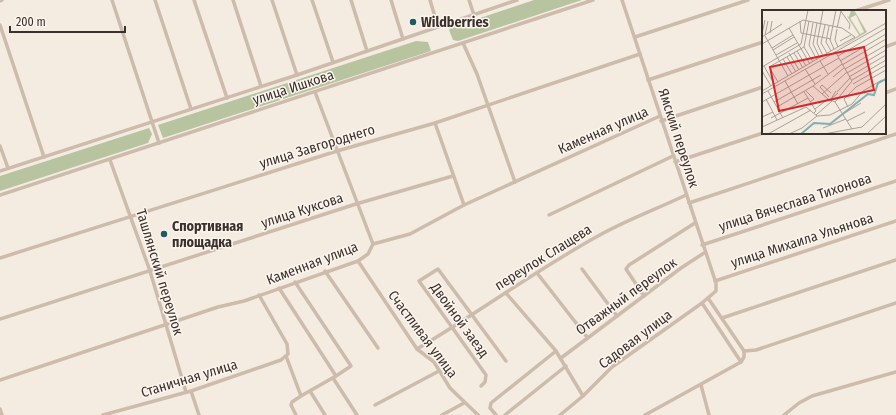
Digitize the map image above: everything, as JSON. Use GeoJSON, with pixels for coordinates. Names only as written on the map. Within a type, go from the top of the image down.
{"type":"FeatureCollection","features":[{"type":"Feature","properties":{"kind":"street"},"geometry":{"type":"LineString","coordinates":[[112,0],[159,143]]}},
{"type":"Feature","properties":{"kind":"street"},"geometry":{"type":"LineString","coordinates":[[155,0],[191,109]]}},
{"type":"Feature","properties":{"kind":"street"},"geometry":{"type":"LineString","coordinates":[[194,0],[227,98]]}},
{"type":"Feature","properties":{"kind":"street"},"geometry":{"type":"LineString","coordinates":[[233,0],[261,86]]}},
{"type":"Feature","properties":{"kind":"street"},"geometry":{"type":"LineString","coordinates":[[272,0],[297,75]]}},
{"type":"Feature","properties":{"kind":"street"},"geometry":{"type":"LineString","coordinates":[[312,0],[333,62]]}},
{"type":"Feature","properties":{"kind":"street"},"geometry":{"type":"LineString","coordinates":[[351,0],[367,51]]}},
{"type":"Feature","properties":{"kind":"street"},"geometry":{"type":"LineString","coordinates":[[390,0],[403,39]]}},
{"type":"Feature","properties":{"kind":"street"},"geometry":{"type":"LineString","coordinates":[[430,0],[438,27]]}},
{"type":"Feature","properties":{"kind":"street"},"geometry":{"type":"LineString","coordinates":[[469,0],[474,15]]}},
{"type":"Feature","properties":{"kind":"street","name":"улица Ишкова"},"geometry":{"type":"LineString","coordinates":[[0,171],[297,75],[517,0]]}},
{"type":"Feature","properties":{"kind":"street","name":"улица Ишкова"},"geometry":{"type":"LineString","coordinates":[[0,195],[593,0]]}},
{"type":"Feature","properties":{"kind":"street","name":"Ямский переулок"},"geometry":{"type":"LineString","coordinates":[[622,0],[704,253],[715,282]]}},
{"type":"Feature","properties":{"kind":"street"},"geometry":{"type":"LineString","coordinates":[[635,37],[748,0]]}},
{"type":"Feature","properties":{"kind":"street"},"geometry":{"type":"LineString","coordinates":[[858,10],[889,0]]}},
{"type":"Feature","properties":{"kind":"street"},"geometry":{"type":"LineString","coordinates":[[0,25],[44,157]]}},
{"type":"Feature","properties":{"kind":"street"},"geometry":{"type":"LineString","coordinates":[[648,80],[762,42]]}},
{"type":"Feature","properties":{"kind":"street"},"geometry":{"type":"LineString","coordinates":[[462,43],[473,64],[515,182]]}},
{"type":"Feature","properties":{"kind":"street"},"geometry":{"type":"LineString","coordinates":[[886,47],[896,43]]}},
{"type":"Feature","properties":{"kind":"street","name":"улица Завгороднего"},"geometry":{"type":"LineString","coordinates":[[0,258],[337,151],[489,106],[640,54]]}},
{"type":"Feature","properties":{"kind":"street"},"geometry":{"type":"LineString","coordinates":[[661,121],[762,87]]}},
{"type":"Feature","properties":{"kind":"street"},"geometry":{"type":"LineString","coordinates":[[886,93],[896,89]]}},
{"type":"Feature","properties":{"kind":"street"},"geometry":{"type":"LineString","coordinates":[[315,92],[356,204],[373,244]]}},
{"type":"Feature","properties":{"kind":"street","name":"Каменная улица"},"geometry":{"type":"LineString","coordinates":[[0,380],[358,261],[368,254],[373,244],[410,234],[464,205],[660,116]]}},
{"type":"Feature","properties":{"kind":"street"},"geometry":{"type":"LineString","coordinates":[[435,123],[464,205]]}},
{"type":"Feature","properties":{"kind":"street"},"geometry":{"type":"LineString","coordinates":[[675,162],[762,133]]}},
{"type":"Feature","properties":{"kind":"street"},"geometry":{"type":"LineString","coordinates":[[689,203],[896,134]]}},
{"type":"Feature","properties":{"kind":"street"},"geometry":{"type":"LineString","coordinates":[[0,146],[8,168]]}},
{"type":"Feature","properties":{"kind":"street","name":"переулок Слащева"},"geometry":{"type":"LineString","coordinates":[[549,214],[673,156]]}},
{"type":"Feature","properties":{"kind":"street","name":"Ташлянский переулок"},"geometry":{"type":"LineString","coordinates":[[110,160],[132,216],[186,392]]}},
{"type":"Feature","properties":{"kind":"street","name":"улица Куксова"},"geometry":{"type":"LineString","coordinates":[[0,319],[356,204],[453,176]]}},
{"type":"Feature","properties":{"kind":"street","name":"улица Вячеслава Тихонова"},"geometry":{"type":"LineString","coordinates":[[702,245],[896,181]]}},
{"type":"Feature","properties":{"kind":"street","name":"переулок Слащева"},"geometry":{"type":"LineString","coordinates":[[417,348],[472,316],[536,273],[599,235],[686,195]]}},
{"type":"Feature","properties":{"kind":"street","name":"улица Михаила Ульянова"},"geometry":{"type":"LineString","coordinates":[[715,282],[896,221]]}},
{"type":"Feature","properties":{"kind":"street"},"geometry":{"type":"LineString","coordinates":[[644,296],[626,269],[629,265],[695,223]]}},
{"type":"Feature","properties":{"kind":"street","name":"Отважный переулок"},"geometry":{"type":"LineString","coordinates":[[561,358],[587,337],[681,268],[704,253]]}},
{"type":"Feature","properties":{"kind":"street"},"geometry":{"type":"LineString","coordinates":[[722,318],[896,260]]}},
{"type":"Feature","properties":{"kind":"street","name":"Счастливая улица"},"geometry":{"type":"LineString","coordinates":[[358,261],[417,348],[434,362],[450,388],[478,415]]}},
{"type":"Feature","properties":{"kind":"street","name":"Двойной заезд"},"geometry":{"type":"LineString","coordinates":[[481,386],[486,378],[486,375],[418,281],[438,269],[506,361]]}},
{"type":"Feature","properties":{"kind":"street"},"geometry":{"type":"LineString","coordinates":[[582,269],[617,316]]}},
{"type":"Feature","properties":{"kind":"street"},"geometry":{"type":"LineString","coordinates":[[325,271],[378,348]]}},
{"type":"Feature","properties":{"kind":"street"},"geometry":{"type":"LineString","coordinates":[[536,273],[587,337]]}},
{"type":"Feature","properties":{"kind":"street"},"geometry":{"type":"LineString","coordinates":[[295,282],[351,366],[292,402],[291,405],[296,415]]}},
{"type":"Feature","properties":{"kind":"street","name":"Садовая улица"},"geometry":{"type":"LineString","coordinates":[[560,415],[583,396],[612,367],[708,298],[716,291],[715,282]]}},
{"type":"Feature","properties":{"kind":"street"},"geometry":{"type":"LineString","coordinates":[[279,288],[357,415]]}},
{"type":"Feature","properties":{"kind":"street"},"geometry":{"type":"LineString","coordinates":[[506,293],[556,351],[583,396]]}},
{"type":"Feature","properties":{"kind":"street"},"geometry":{"type":"LineString","coordinates":[[259,295],[287,344],[288,354],[286,356],[301,396]]}},
{"type":"Feature","properties":{"kind":"street"},"geometry":{"type":"LineString","coordinates":[[645,415],[701,386],[741,362],[744,357],[744,351],[708,298]]}},
{"type":"Feature","properties":{"kind":"street"},"geometry":{"type":"LineString","coordinates":[[702,303],[741,362]]}},
{"type":"Feature","properties":{"kind":"street"},"geometry":{"type":"LineString","coordinates":[[744,351],[756,350],[896,303]]}},
{"type":"Feature","properties":{"kind":"street"},"geometry":{"type":"LineString","coordinates":[[496,415],[490,408],[491,403],[556,351]]}},
{"type":"Feature","properties":{"kind":"street","name":"Станичная улица"},"geometry":{"type":"LineString","coordinates":[[102,415],[191,391],[281,360],[286,356]]}},
{"type":"Feature","properties":{"kind":"street"},"geometry":{"type":"LineString","coordinates":[[506,415],[566,366]]}},
{"type":"Feature","properties":{"kind":"street"},"geometry":{"type":"LineString","coordinates":[[375,405],[439,371]]}},
{"type":"Feature","properties":{"kind":"street"},"geometry":{"type":"LineString","coordinates":[[784,415],[799,403],[812,396],[896,372]]}},
{"type":"Feature","properties":{"kind":"street"},"geometry":{"type":"LineString","coordinates":[[701,386],[709,415]]}},
{"type":"Feature","properties":{"kind":"street"},"geometry":{"type":"LineString","coordinates":[[191,391],[199,415]]}},
{"type":"Feature","properties":{"kind":"street"},"geometry":{"type":"LineString","coordinates":[[310,391],[325,415]]}},
{"type":"Feature","properties":{"kind":"street"},"geometry":{"type":"LineString","coordinates":[[442,415],[464,403]]}},
{"type":"Feature","properties":{"kind":"street"},"geometry":{"type":"LineString","coordinates":[[0,409],[2,415]]}},
{"type":"Feature","properties":{"kind":"green space"},"geometry":{"type":"Polygon","coordinates":[[[534,0],[582,0],[458,41],[453,40],[449,30],[450,28],[534,0]]]}},
{"type":"Feature","properties":{"kind":"green space"},"geometry":{"type":"Polygon","coordinates":[[[416,41],[428,42],[431,51],[163,138],[158,125],[416,41]]]}},
{"type":"Feature","properties":{"kind":"green space"},"geometry":{"type":"Polygon","coordinates":[[[149,128],[152,134],[148,143],[0,191],[0,176],[149,128]]]}},
{"type":"Feature","properties":{"kind":"place","name":"Wildberries"},"geometry":{"type":"Point","coordinates":[413,22]}},
{"type":"Feature","properties":{"kind":"place","name":"Спортивная площадка"},"geometry":{"type":"Point","coordinates":[164,234]}}]}
